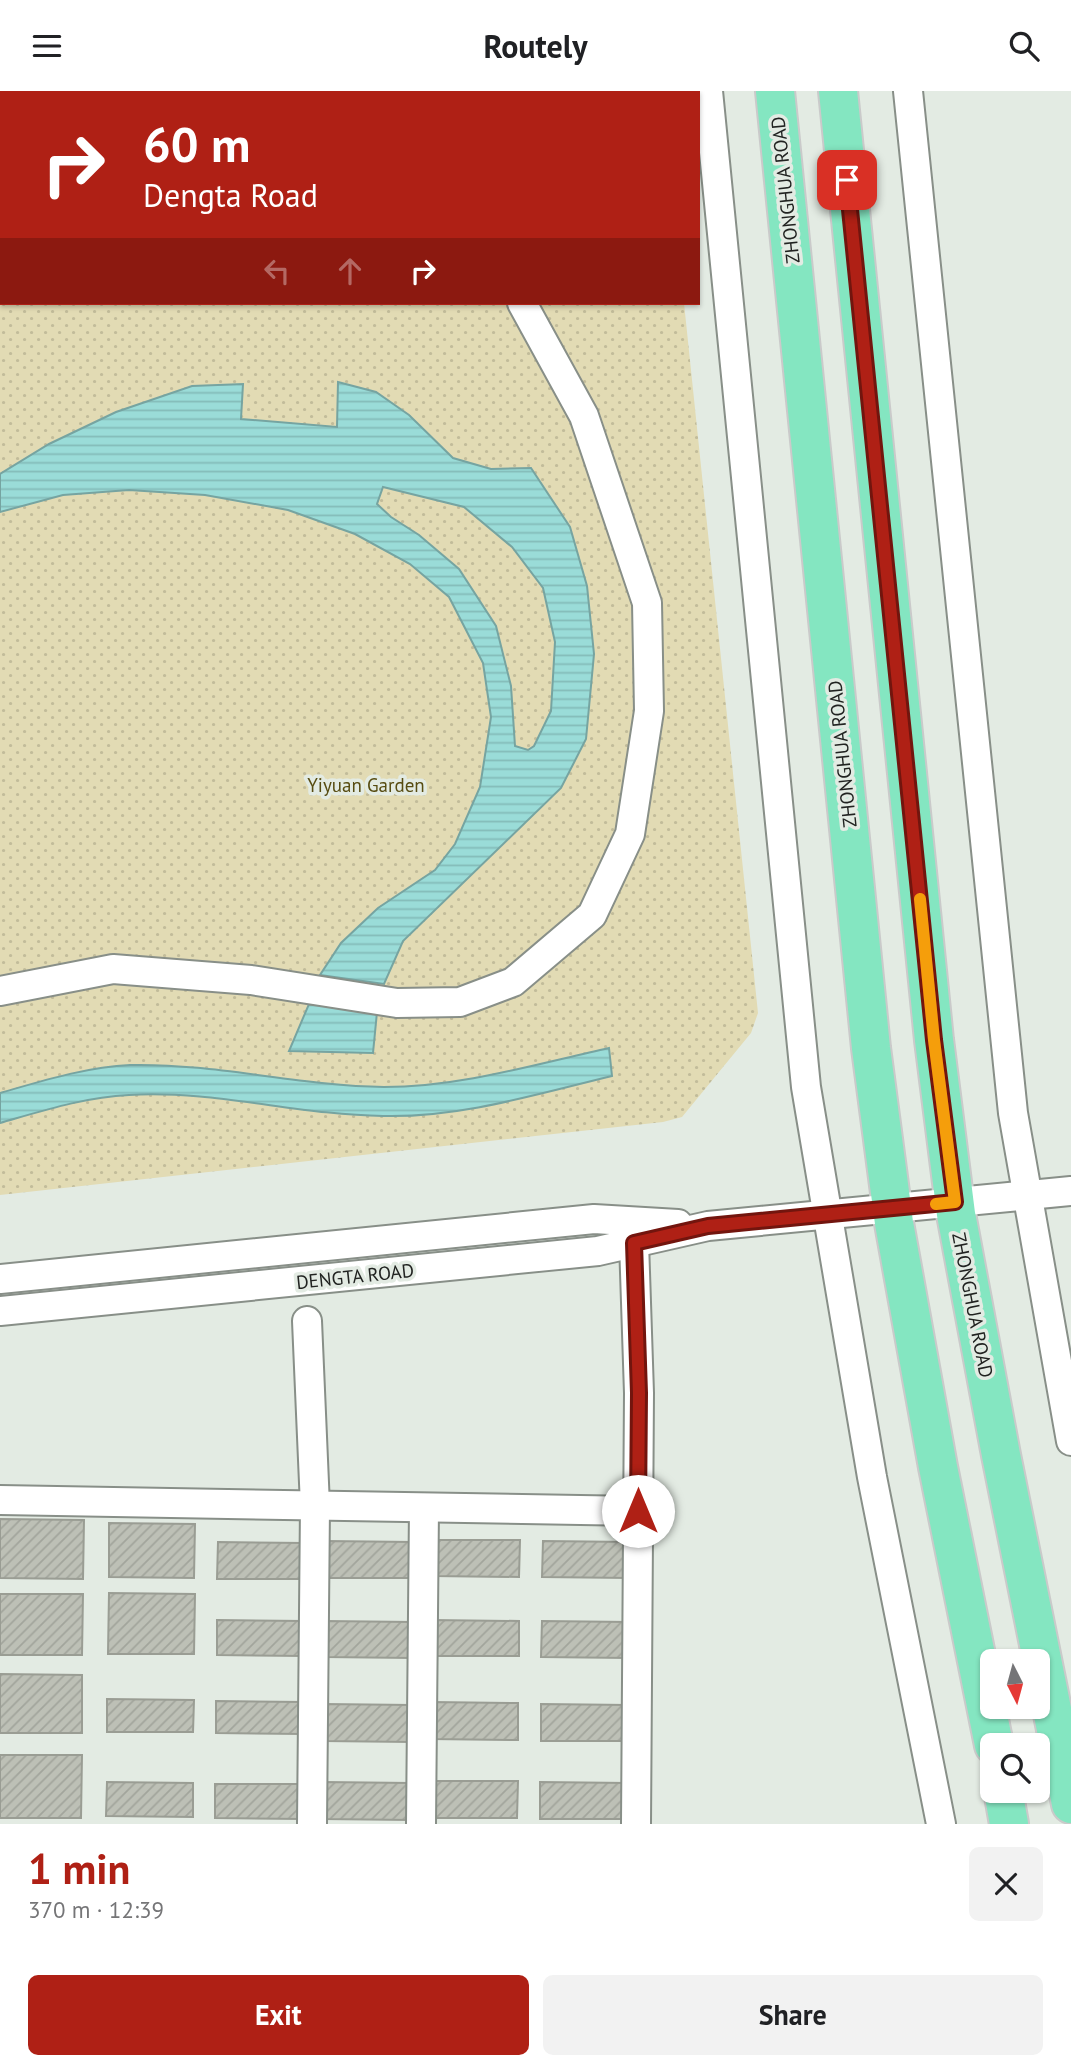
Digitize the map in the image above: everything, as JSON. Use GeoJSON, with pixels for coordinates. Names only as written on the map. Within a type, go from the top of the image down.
{"type":"FeatureCollection","features":[{"type":"Feature","properties":{"kind":"highway","name":"ZHONGHUA ROAD"},"geometry":{"type":"LineString","coordinates":[[775,91],[872,1048],[892,1208],[938,1467],[991,1733]]}},
{"type":"Feature","properties":{"kind":"highway","name":"ZHONGHUA ROAD"},"geometry":{"type":"LineString","coordinates":[[838,91],[934,1040],[955,1202],[1071,1804]]}},
{"type":"Feature","properties":{"kind":"highway"},"geometry":{"type":"LineString","coordinates":[[1005,1803],[1009,1824]]}},
{"type":"Feature","properties":{"kind":"street"},"geometry":{"type":"LineString","coordinates":[[708,91],[806,1087],[872,1477],[941,1824]]}},
{"type":"Feature","properties":{"kind":"street"},"geometry":{"type":"LineString","coordinates":[[908,91],[1013,1113],[1071,1441]]}},
{"type":"Feature","properties":{"kind":"street"},"geometry":{"type":"LineString","coordinates":[[0,991],[113,969],[251,980],[397,1003],[460,1002],[513,982],[592,915],[630,834],[649,711],[647,603],[584,417],[523,305]]}},
{"type":"Feature","properties":{"kind":"street","name":"DENGTA ROAD"},"geometry":{"type":"LineString","coordinates":[[0,1311],[598,1251],[708,1226],[1071,1191]]}},
{"type":"Feature","properties":{"kind":"street","name":"DENGTA ROAD"},"geometry":{"type":"LineString","coordinates":[[0,1279],[594,1219],[708,1226]]}},
{"type":"Feature","properties":{"kind":"street"},"geometry":{"type":"LineString","coordinates":[[634,1243],[639,1393],[636,1824]]}},
{"type":"Feature","properties":{"kind":"street"},"geometry":{"type":"LineString","coordinates":[[307,1321],[315,1506],[312,1824]]}},
{"type":"Feature","properties":{"kind":"street"},"geometry":{"type":"LineString","coordinates":[[0,1500],[638,1511]]}},
{"type":"Feature","properties":{"kind":"street"},"geometry":{"type":"LineString","coordinates":[[421,1824],[425,1508]]}},
{"type":"Feature","properties":{"kind":"green space","name":"Yiyuan Garden"},"geometry":{"type":"Polygon","coordinates":[[[0,305],[684,305],[758,1013],[751,1033],[682,1117],[663,1122],[0,1195],[0,305]]]}},
{"type":"Feature","properties":{"kind":"water"},"geometry":{"type":"Polygon","coordinates":[[[338,382],[376,392],[409,415],[453,458],[491,469],[531,468],[570,527],[587,586],[594,654],[586,739],[561,788],[403,941],[384,984],[320,975],[341,943],[378,908],[435,870],[455,844],[480,787],[491,717],[483,663],[449,597],[410,564],[355,534],[288,510],[205,495],[129,490],[63,495],[0,512],[0,474],[49,444],[116,412],[192,386],[243,384],[241,419],[337,427],[338,382]],[[383,487],[377,504],[459,569],[496,626],[511,686],[515,746],[528,750],[534,746],[551,711],[555,642],[543,588],[512,547],[464,507],[383,487]]]}},
{"type":"Feature","properties":{"kind":"water"},"geometry":{"type":"Polygon","coordinates":[[[309,1004],[377,1012],[373,1053],[289,1051],[309,1004]]]}},
{"type":"Feature","properties":{"kind":"water"},"geometry":{"type":"Polygon","coordinates":[[[609,1048],[612,1076],[498,1103],[441,1113],[412,1116],[351,1115],[161,1094],[113,1096],[48,1109],[0,1123],[0,1093],[64,1075],[114,1066],[194,1067],[352,1086],[412,1086],[469,1079],[609,1048]]]}},
{"type":"Feature","properties":{"kind":"building"},"geometry":{"type":"Polygon","coordinates":[[[0,1519],[84,1520],[83,1579],[0,1578],[0,1519]]]}},
{"type":"Feature","properties":{"kind":"building"},"geometry":{"type":"Polygon","coordinates":[[[109,1523],[195,1524],[194,1578],[109,1577],[109,1523]]]}},
{"type":"Feature","properties":{"kind":"building"},"geometry":{"type":"Polygon","coordinates":[[[433,1540],[520,1540],[519,1577],[433,1576],[433,1540]]]}},
{"type":"Feature","properties":{"kind":"building"},"geometry":{"type":"Polygon","coordinates":[[[326,1541],[412,1542],[412,1578],[325,1578],[326,1541]]]}},
{"type":"Feature","properties":{"kind":"building"},"geometry":{"type":"Polygon","coordinates":[[[543,1541],[630,1542],[629,1578],[542,1577],[543,1541]]]}},
{"type":"Feature","properties":{"kind":"building"},"geometry":{"type":"Polygon","coordinates":[[[218,1542],[304,1543],[303,1579],[217,1579],[218,1542]]]}},
{"type":"Feature","properties":{"kind":"building"},"geometry":{"type":"Polygon","coordinates":[[[109,1593],[195,1594],[194,1654],[108,1654],[109,1593]]]}},
{"type":"Feature","properties":{"kind":"building"},"geometry":{"type":"Polygon","coordinates":[[[0,1594],[83,1594],[82,1655],[0,1655],[0,1594]]]}},
{"type":"Feature","properties":{"kind":"building"},"geometry":{"type":"Polygon","coordinates":[[[217,1620],[303,1621],[303,1656],[217,1655],[217,1620]]]}},
{"type":"Feature","properties":{"kind":"building"},"geometry":{"type":"Polygon","coordinates":[[[432,1620],[519,1621],[519,1656],[432,1656],[432,1620]]]}},
{"type":"Feature","properties":{"kind":"building"},"geometry":{"type":"Polygon","coordinates":[[[325,1621],[412,1622],[412,1658],[325,1657],[325,1621]]]}},
{"type":"Feature","properties":{"kind":"building"},"geometry":{"type":"Polygon","coordinates":[[[542,1621],[629,1622],[628,1658],[541,1657],[542,1621]]]}},
{"type":"Feature","properties":{"kind":"building"},"geometry":{"type":"Polygon","coordinates":[[[0,1674],[82,1675],[82,1733],[0,1733],[0,1674]]]}},
{"type":"Feature","properties":{"kind":"building"},"geometry":{"type":"Polygon","coordinates":[[[107,1699],[194,1700],[193,1732],[107,1732],[107,1699]]]}},
{"type":"Feature","properties":{"kind":"building"},"geometry":{"type":"Polygon","coordinates":[[[216,1701],[302,1702],[302,1734],[216,1733],[216,1701]]]}},
{"type":"Feature","properties":{"kind":"building"},"geometry":{"type":"Polygon","coordinates":[[[432,1702],[518,1703],[518,1740],[431,1739],[432,1702]]]}},
{"type":"Feature","properties":{"kind":"building"},"geometry":{"type":"Polygon","coordinates":[[[324,1704],[411,1705],[411,1742],[324,1741],[324,1704]]]}},
{"type":"Feature","properties":{"kind":"building"},"geometry":{"type":"Polygon","coordinates":[[[541,1704],[628,1705],[628,1741],[541,1741],[541,1704]]]}},
{"type":"Feature","properties":{"kind":"building"},"geometry":{"type":"Polygon","coordinates":[[[0,1755],[82,1755],[81,1818],[0,1818],[0,1755]]]}},
{"type":"Feature","properties":{"kind":"building"},"geometry":{"type":"Polygon","coordinates":[[[431,1781],[518,1781],[517,1818],[431,1818],[431,1781]]]}},
{"type":"Feature","properties":{"kind":"building"},"geometry":{"type":"Polygon","coordinates":[[[107,1782],[193,1783],[193,1817],[106,1816],[107,1782]]]}},
{"type":"Feature","properties":{"kind":"building"},"geometry":{"type":"Polygon","coordinates":[[[324,1782],[410,1783],[410,1820],[323,1819],[324,1782]]]}},
{"type":"Feature","properties":{"kind":"building"},"geometry":{"type":"Polygon","coordinates":[[[540,1782],[627,1783],[627,1819],[540,1819],[540,1782]]]}},
{"type":"Feature","properties":{"kind":"building"},"geometry":{"type":"Polygon","coordinates":[[[215,1784],[301,1784],[301,1819],[215,1818],[215,1784]]]}},
{"type":"Feature","properties":{"kind":"slow traffic"},"geometry":{"type":"LineString","coordinates":[[920,899],[934,1040],[955,1202],[936,1204]]}},
{"type":"Feature","properties":{"kind":"route"},"geometry":{"type":"LineString","coordinates":[[638,1511],[639,1393],[634,1243],[708,1226],[955,1202],[934,1040],[847,180]]}}]}
